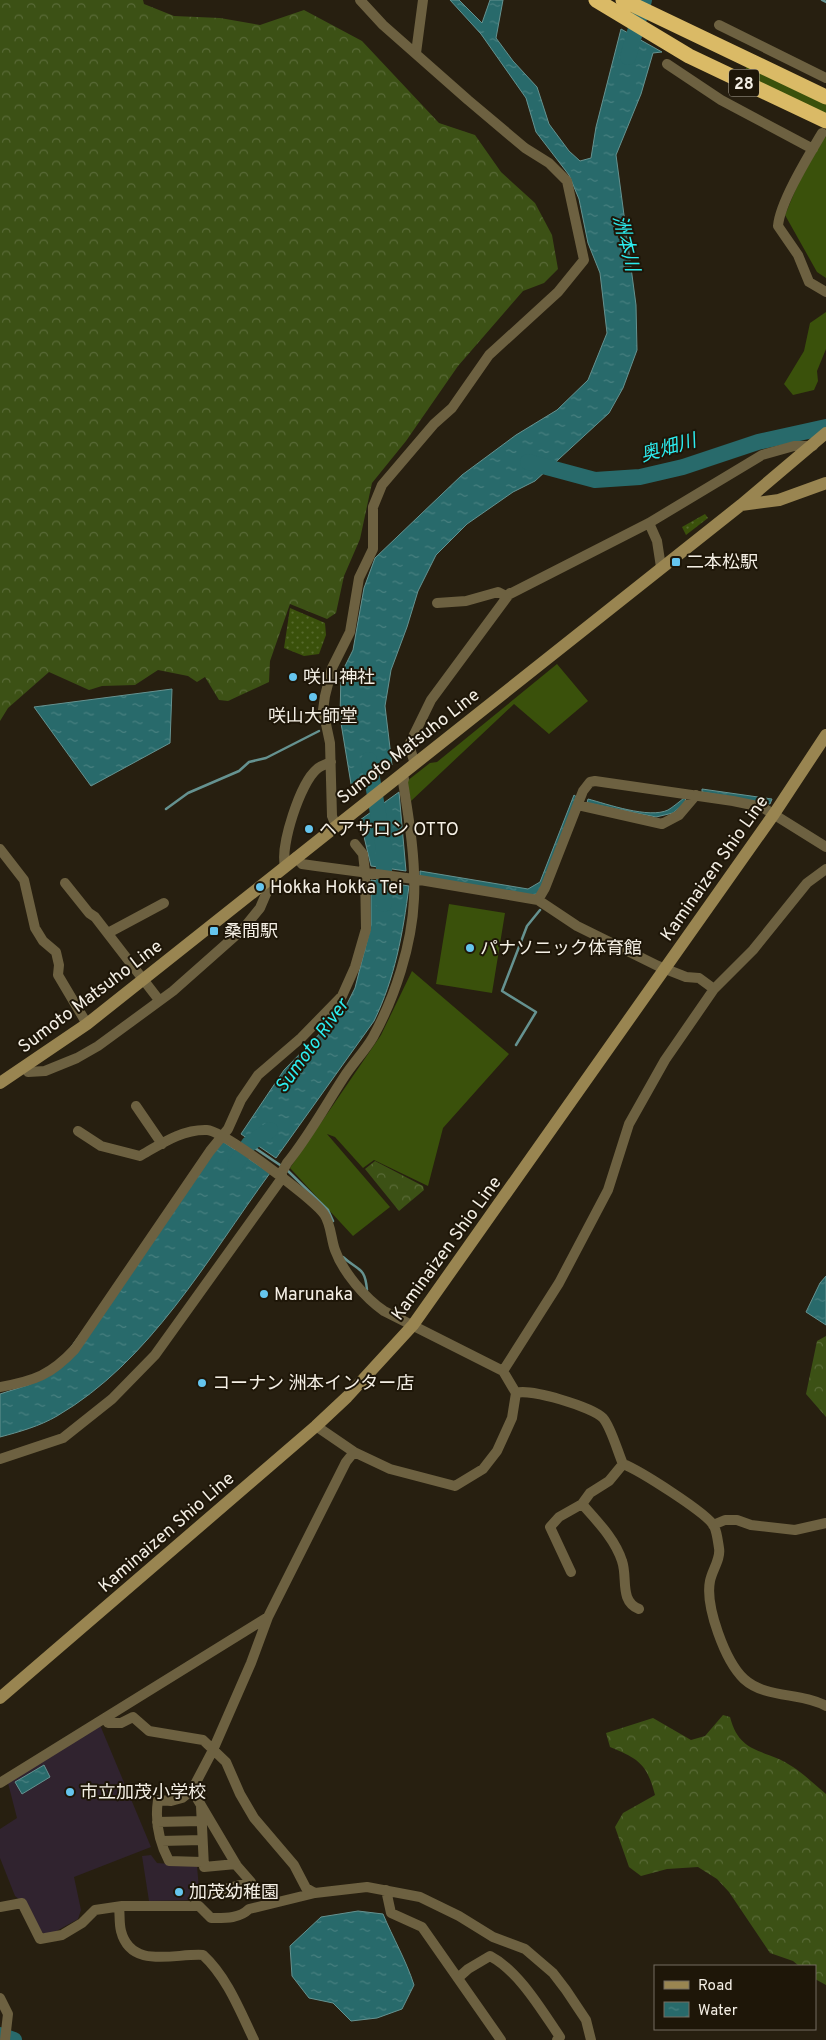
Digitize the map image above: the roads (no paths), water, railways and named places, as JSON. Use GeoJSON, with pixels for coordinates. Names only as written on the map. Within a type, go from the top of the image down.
{"type":"FeatureCollection","features":[{"type":"Feature","properties":{"kind":"highway","name":"28"},"geometry":{"type":"LineString","coordinates":[[596,0],[624,7],[671,24],[826,97]]}},
{"type":"Feature","properties":{"kind":"highway","name":"28"},"geometry":{"type":"LineString","coordinates":[[624,7],[665,41],[824,127]]}},
{"type":"Feature","properties":{"kind":"main road","name":"Sumoto Matsuho Line"},"geometry":{"type":"LineString","coordinates":[[0,1084],[87,1024],[339,823],[402,778],[415,764],[741,505],[813,446],[826,433]]}},
{"type":"Feature","properties":{"kind":"main road"},"geometry":{"type":"LineString","coordinates":[[741,505],[779,500],[826,483]]}},
{"type":"Feature","properties":{"kind":"main road","name":"Kaminaizen Shio Line"},"geometry":{"type":"LineString","coordinates":[[0,1698],[316,1426],[346,1397],[413,1325],[774,814],[826,735]]}},
{"type":"Feature","properties":{"kind":"street"},"geometry":{"type":"LineString","coordinates":[[339,823],[332,816],[330,743],[323,710],[332,668],[350,632],[359,578],[373,550],[373,507],[382,486],[434,424],[452,408],[490,355],[558,292],[584,260],[567,181],[549,163],[524,148],[383,25],[360,0]]}},
{"type":"Feature","properties":{"kind":"street"},"geometry":{"type":"LineString","coordinates":[[416,53],[423,0]]}},
{"type":"Feature","properties":{"kind":"street"},"geometry":{"type":"LineString","coordinates":[[719,25],[826,78]]}},
{"type":"Feature","properties":{"kind":"street"},"geometry":{"type":"LineString","coordinates":[[666,64],[721,100],[813,149]]}},
{"type":"Feature","properties":{"kind":"street"},"geometry":{"type":"LineString","coordinates":[[824,127],[779,214],[778,226],[798,254],[810,282],[826,292]]}},
{"type":"Feature","properties":{"kind":"street"},"geometry":{"type":"LineString","coordinates":[[437,603],[466,601],[498,592],[506,596],[649,523],[762,455],[794,446],[813,446]]}},
{"type":"Feature","properties":{"kind":"street"},"geometry":{"type":"LineString","coordinates":[[649,523],[657,541],[661,567]]}},
{"type":"Feature","properties":{"kind":"street"},"geometry":{"type":"LineString","coordinates":[[415,764],[409,745],[431,700],[510,593]]}},
{"type":"Feature","properties":{"kind":"street"},"geometry":{"type":"LineString","coordinates":[[285,866],[282,856],[294,811],[317,769],[331,762]]}},
{"type":"Feature","properties":{"kind":"street"},"geometry":{"type":"LineString","coordinates":[[0,1459],[63,1438],[112,1398],[155,1355],[325,1110],[343,1078],[372,1038],[389,1002],[404,960],[414,907],[402,778]]}},
{"type":"Feature","properties":{"kind":"street"},"geometry":{"type":"LineString","coordinates":[[538,900],[545,888],[586,786],[590,782],[595,781],[696,795],[762,807],[826,847]]}},
{"type":"Feature","properties":{"kind":"street"},"geometry":{"type":"LineString","coordinates":[[578,805],[662,824],[679,815],[696,795]]}},
{"type":"Feature","properties":{"kind":"street"},"geometry":{"type":"LineString","coordinates":[[0,1386],[27,1382],[42,1376],[64,1362],[228,1130],[241,1100],[258,1075],[301,1038],[342,996],[355,967],[366,929],[367,872],[363,854],[355,844]]}},
{"type":"Feature","properties":{"kind":"street"},"geometry":{"type":"LineString","coordinates":[[0,849],[24,880],[35,928],[43,941],[56,952],[59,965],[58,975],[87,1024]]}},
{"type":"Feature","properties":{"kind":"street"},"geometry":{"type":"LineString","coordinates":[[296,857],[302,864],[367,872],[538,900],[577,926],[658,966],[666,967],[686,977],[699,978],[714,989]]}},
{"type":"Feature","properties":{"kind":"street"},"geometry":{"type":"LineString","coordinates":[[503,1371],[559,1283],[608,1190],[629,1124],[665,1060],[714,989],[753,950],[806,883],[826,869]]}},
{"type":"Feature","properties":{"kind":"street"},"geometry":{"type":"LineString","coordinates":[[65,882],[108,933],[160,1000]]}},
{"type":"Feature","properties":{"kind":"street"},"geometry":{"type":"LineString","coordinates":[[25,1068],[28,1072],[45,1071],[77,1058],[98,1046],[173,991],[243,928],[260,908],[270,887],[266,882]]}},
{"type":"Feature","properties":{"kind":"street"},"geometry":{"type":"LineString","coordinates":[[108,933],[164,903]]}},
{"type":"Feature","properties":{"kind":"street"},"geometry":{"type":"LineString","coordinates":[[136,1106],[162,1144]]}},
{"type":"Feature","properties":{"kind":"street"},"geometry":{"type":"LineString","coordinates":[[78,1131],[101,1146],[140,1156],[182,1134],[204,1130],[223,1137],[282,1171],[324,1214],[335,1251],[360,1290],[384,1311],[503,1371],[516,1393],[512,1418],[497,1451],[482,1469],[461,1484],[450,1486],[390,1470],[354,1452],[316,1426]]}},
{"type":"Feature","properties":{"kind":"street"},"geometry":{"type":"LineString","coordinates":[[516,1393],[530,1392],[593,1411],[605,1420],[623,1464],[637,1469],[656,1480],[713,1525],[720,1551],[710,1579],[709,1595],[717,1629],[736,1670],[746,1680],[761,1690],[804,1698],[826,1706]]}},
{"type":"Feature","properties":{"kind":"street"},"geometry":{"type":"LineString","coordinates":[[202,1862],[169,1861],[161,1841],[156,1813],[158,1800],[171,1801],[182,1798],[192,1790],[213,1750],[251,1663],[268,1618],[346,1462],[354,1452]]}},
{"type":"Feature","properties":{"kind":"street"},"geometry":{"type":"LineString","coordinates":[[571,1572],[550,1527],[559,1517],[582,1504],[590,1493],[609,1481],[623,1464]]}},
{"type":"Feature","properties":{"kind":"street"},"geometry":{"type":"LineString","coordinates":[[582,1504],[600,1523],[614,1546],[623,1566],[626,1598],[633,1606],[639,1609]]}},
{"type":"Feature","properties":{"kind":"street"},"geometry":{"type":"LineString","coordinates":[[713,1525],[725,1520],[737,1520],[751,1525],[795,1530],[826,1523]]}},
{"type":"Feature","properties":{"kind":"street"},"geometry":{"type":"LineString","coordinates":[[0,1783],[268,1618]]}},
{"type":"Feature","properties":{"kind":"street"},"geometry":{"type":"LineString","coordinates":[[106,1719],[108,1723],[122,1723],[133,1717],[149,1731],[203,1740],[226,1762],[240,1794],[254,1818],[294,1865],[306,1888],[315,1893]]}},
{"type":"Feature","properties":{"kind":"street"},"geometry":{"type":"LineString","coordinates":[[192,1790],[236,1864],[251,1882],[210,1892]]}},
{"type":"Feature","properties":{"kind":"street"},"geometry":{"type":"LineString","coordinates":[[200,1804],[202,1862],[204,1867],[236,1864]]}},
{"type":"Feature","properties":{"kind":"street"},"geometry":{"type":"LineString","coordinates":[[158,1822],[201,1821]]}},
{"type":"Feature","properties":{"kind":"street"},"geometry":{"type":"LineString","coordinates":[[161,1841],[202,1840]]}},
{"type":"Feature","properties":{"kind":"street"},"geometry":{"type":"LineString","coordinates":[[0,1907],[22,1903],[40,1939],[62,1935],[82,1923],[95,1910],[119,1907],[198,1906],[211,1918],[228,1918],[244,1914],[249,1909],[315,1893],[367,1887],[420,1897],[458,1916],[493,1937],[525,1949],[553,1973],[566,1990],[586,2020],[591,2040]]}},
{"type":"Feature","properties":{"kind":"street"},"geometry":{"type":"LineString","coordinates":[[386,1890],[391,1913],[422,1927],[501,2040]]}},
{"type":"Feature","properties":{"kind":"street"},"geometry":{"type":"LineString","coordinates":[[119,1907],[121,1931],[129,1948],[137,1954],[161,1957],[204,1955],[213,1964],[237,2005],[254,2040]]}},
{"type":"Feature","properties":{"kind":"street"},"geometry":{"type":"LineString","coordinates":[[458,1978],[468,1969],[490,1956],[499,1960],[530,1993],[559,2039]]}},
{"type":"Feature","properties":{"kind":"street"},"geometry":{"type":"LineString","coordinates":[[0,1998],[8,2014],[6,2037]]}},
{"type":"Feature","properties":{"kind":"water"},"geometry":{"type":"Polygon","coordinates":[[[450,0],[459,0],[482,23],[490,0],[503,0],[496,38],[513,61],[537,87],[549,124],[569,151],[580,161],[591,158],[596,127],[621,29],[662,52],[653,53],[641,94],[616,155],[636,305],[637,350],[623,388],[609,413],[535,481],[513,492],[467,524],[436,555],[418,591],[391,670],[385,706],[392,765],[353,796],[340,717],[341,674],[353,650],[364,588],[375,558],[462,475],[516,435],[557,410],[588,380],[607,333],[600,273],[588,243],[579,199],[569,175],[536,132],[526,98],[481,34],[450,0]]]}},
{"type":"Feature","properties":{"kind":"water"},"geometry":{"type":"Polygon","coordinates":[[[172,689],[170,743],[91,786],[34,707],[172,689]]]}},
{"type":"Feature","properties":{"kind":"water"},"geometry":{"type":"Polygon","coordinates":[[[702,789],[772,799],[770,804],[702,792],[702,789]]]}},
{"type":"Feature","properties":{"kind":"water"},"geometry":{"type":"Polygon","coordinates":[[[399,792],[406,871],[371,866],[360,820],[399,792]]]}},
{"type":"Feature","properties":{"kind":"water"},"geometry":{"type":"Polygon","coordinates":[[[574,795],[578,798],[543,887],[537,894],[529,895],[420,877],[420,871],[528,889],[540,882],[574,795]]]}},
{"type":"Feature","properties":{"kind":"water"},"geometry":{"type":"Polygon","coordinates":[[[684,798],[687,801],[673,813],[656,817],[587,803],[588,799],[628,810],[650,813],[668,810],[684,798]]]}},
{"type":"Feature","properties":{"kind":"water"},"geometry":{"type":"Polygon","coordinates":[[[371,880],[409,886],[401,938],[393,972],[374,1021],[276,1158],[241,1134],[284,1070],[345,1008],[355,988],[371,925],[371,880]]]}},
{"type":"Feature","properties":{"kind":"water"},"geometry":{"type":"Polygon","coordinates":[[[222,1141],[270,1173],[200,1273],[149,1338],[121,1367],[90,1394],[50,1420],[0,1437],[0,1394],[28,1385],[51,1374],[222,1141]]]}},
{"type":"Feature","properties":{"kind":"water"},"geometry":{"type":"Polygon","coordinates":[[[826,1276],[826,1325],[806,1312],[820,1283],[826,1276]]]}},
{"type":"Feature","properties":{"kind":"water"},"geometry":{"type":"Polygon","coordinates":[[[44,1765],[50,1777],[22,1794],[15,1782],[44,1765]]]}},
{"type":"Feature","properties":{"kind":"water"},"geometry":{"type":"Polygon","coordinates":[[[358,1911],[383,1914],[414,1985],[402,2009],[377,2018],[351,2021],[333,2003],[309,1998],[292,1976],[290,1946],[321,1917],[358,1911]]]}},
{"type":"Feature","properties":{"kind":"waterway","name":"洲本川"},"geometry":{"type":"LineString","coordinates":[[628,57],[644,0]]}},
{"type":"Feature","properties":{"kind":"waterway"},"geometry":{"type":"LineString","coordinates":[[822,0],[826,2]]}},
{"type":"Feature","properties":{"kind":"waterway","name":"奥畑川"},"geometry":{"type":"LineString","coordinates":[[528,462],[595,480],[640,477],[683,467],[758,442],[826,427]]}},
{"type":"Feature","properties":{"kind":"waterway"},"geometry":{"type":"LineString","coordinates":[[166,809],[188,793],[239,771],[249,762],[266,758],[319,731]]}},
{"type":"Feature","properties":{"kind":"waterway","name":"Sumoto River"},"geometry":{"type":"LineString","coordinates":[[369,760],[384,849],[384,904]]}},
{"type":"Feature","properties":{"kind":"waterway"},"geometry":{"type":"LineString","coordinates":[[516,1045],[536,1012],[502,991],[527,926],[540,910]]}},
{"type":"Feature","properties":{"kind":"waterway","name":"Sumoto River"},"geometry":{"type":"LineString","coordinates":[[235,1165],[249,1144],[270,1130]]}},
{"type":"Feature","properties":{"kind":"waterway"},"geometry":{"type":"LineString","coordinates":[[249,1144],[283,1167]]}},
{"type":"Feature","properties":{"kind":"waterway"},"geometry":{"type":"LineString","coordinates":[[287,1170],[328,1210],[333,1221]]}},
{"type":"Feature","properties":{"kind":"waterway"},"geometry":{"type":"LineString","coordinates":[[343,1257],[360,1270],[365,1277],[367,1290]]}},
{"type":"Feature","properties":{"kind":"waterway"},"geometry":{"type":"LineString","coordinates":[[0,2035],[14,2040]]}},
{"type":"Feature","properties":{"kind":"place","name":"二本松駅"},"geometry":{"type":"Point","coordinates":[676,562]}},
{"type":"Feature","properties":{"kind":"place","name":"咲山神社"},"geometry":{"type":"Point","coordinates":[293,677]}},
{"type":"Feature","properties":{"kind":"place","name":"咲山大師堂"},"geometry":{"type":"Point","coordinates":[313,697]}},
{"type":"Feature","properties":{"kind":"place","name":"ヘアサロン OTTO"},"geometry":{"type":"Point","coordinates":[309,829]}},
{"type":"Feature","properties":{"kind":"place","name":"Hokka Hokka Tei"},"geometry":{"type":"Point","coordinates":[260,887]}},
{"type":"Feature","properties":{"kind":"place","name":"桑間駅"},"geometry":{"type":"Point","coordinates":[214,931]}},
{"type":"Feature","properties":{"kind":"place","name":"パナソニック体育館"},"geometry":{"type":"Point","coordinates":[470,948]}},
{"type":"Feature","properties":{"kind":"place","name":"Marunaka"},"geometry":{"type":"Point","coordinates":[264,1294]}},
{"type":"Feature","properties":{"kind":"place","name":"コーナン 洲本インター店"},"geometry":{"type":"Point","coordinates":[202,1383]}},
{"type":"Feature","properties":{"kind":"place","name":"市立加茂小学校"},"geometry":{"type":"Point","coordinates":[70,1792]}},
{"type":"Feature","properties":{"kind":"place","name":"加茂幼稚園"},"geometry":{"type":"Point","coordinates":[179,1892]}}]}
